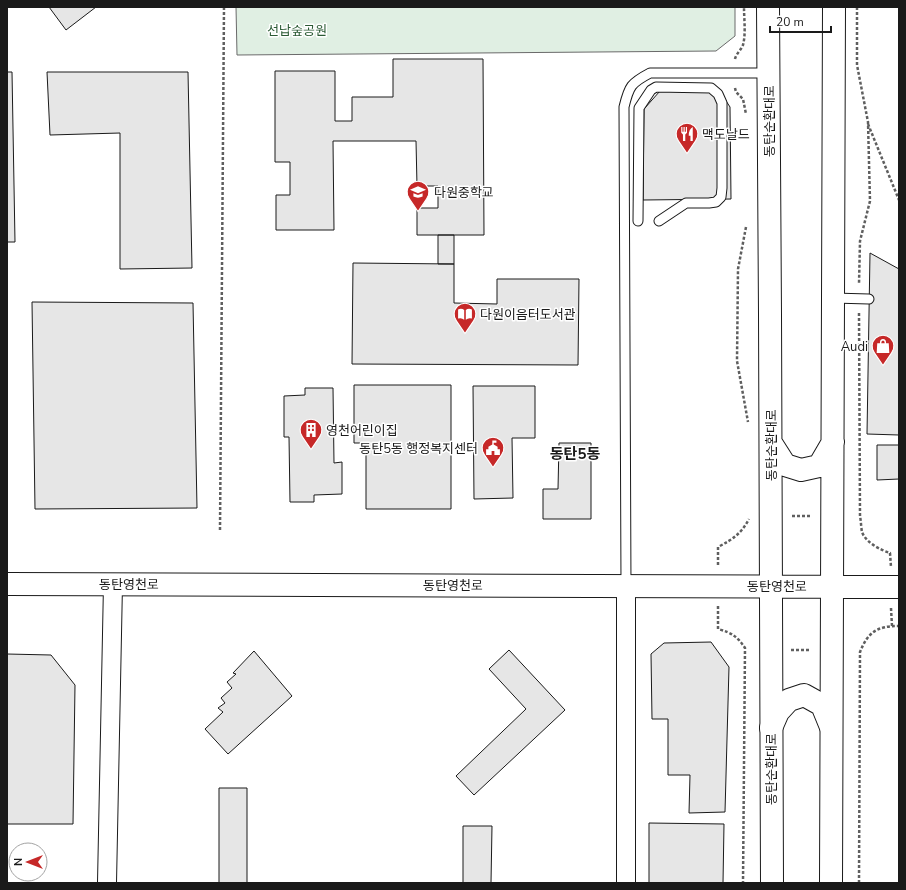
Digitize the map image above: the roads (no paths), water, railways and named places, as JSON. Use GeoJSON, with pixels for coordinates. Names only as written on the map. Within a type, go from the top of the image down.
{"type":"FeatureCollection","features":[{"type":"Feature","properties":{"kind":"street","name":"동탄순환대로"},"geometry":{"type":"LineString","coordinates":[[768,7],[772,883]]}},
{"type":"Feature","properties":{"kind":"street"},"geometry":{"type":"LineString","coordinates":[[831,883],[834,7]]}},
{"type":"Feature","properties":{"kind":"street"},"geometry":{"type":"LineString","coordinates":[[771,443],[785,465],[801,470],[819,466],[832,442]]}},
{"type":"Feature","properties":{"kind":"street","name":"동탄영천로"},"geometry":{"type":"LineString","coordinates":[[7,584],[899,587]]}},
{"type":"Feature","properties":{"kind":"street"},"geometry":{"type":"LineString","coordinates":[[107,883],[113,584]]}},
{"type":"Feature","properties":{"kind":"street"},"geometry":{"type":"LineString","coordinates":[[626,586],[626,883]]}},
{"type":"Feature","properties":{"kind":"street"},"geometry":{"type":"LineString","coordinates":[[771,728],[778,712],[789,700],[804,695],[822,705],[831,726]]}},
{"type":"Feature","properties":{"kind":"lane"},"geometry":{"type":"LineString","coordinates":[[626,586],[624,107],[628,91],[637,80],[650,73],[769,73]]}},
{"type":"Feature","properties":{"kind":"lane"},"geometry":{"type":"LineString","coordinates":[[638,221],[639,108],[652,90],[656,87],[711,88],[718,94],[722,103],[721,197],[716,202],[709,204],[686,203],[658,221]]}},
{"type":"Feature","properties":{"kind":"lane"},"geometry":{"type":"LineString","coordinates":[[833,298],[869,299]]}},
{"type":"Feature","properties":{"kind":"place","name":"맥도날드"},"geometry":{"type":"Point","coordinates":[687,154]}},
{"type":"Feature","properties":{"kind":"place","name":"다원중학교"},"geometry":{"type":"Point","coordinates":[418,212]}},
{"type":"Feature","properties":{"kind":"place","name":"다원이음터도서관"},"geometry":{"type":"Point","coordinates":[465,334]}},
{"type":"Feature","properties":{"kind":"place","name":"Audi"},"geometry":{"type":"Point","coordinates":[883,366]}},
{"type":"Feature","properties":{"kind":"place","name":"영천어린이집"},"geometry":{"type":"Point","coordinates":[311,450]}},
{"type":"Feature","properties":{"kind":"place","name":"동탄5동 행정복지센터"},"geometry":{"type":"Point","coordinates":[493,468]}},
{"type":"Feature","properties":{"kind":"district","name":"동탄5동"},"geometry":{"type":"Point","coordinates":[575,454]}},
{"type":"Feature","properties":{"kind":"park label","name":"선납숲공원"},"geometry":{"type":"Point","coordinates":[297,30]}}]}
